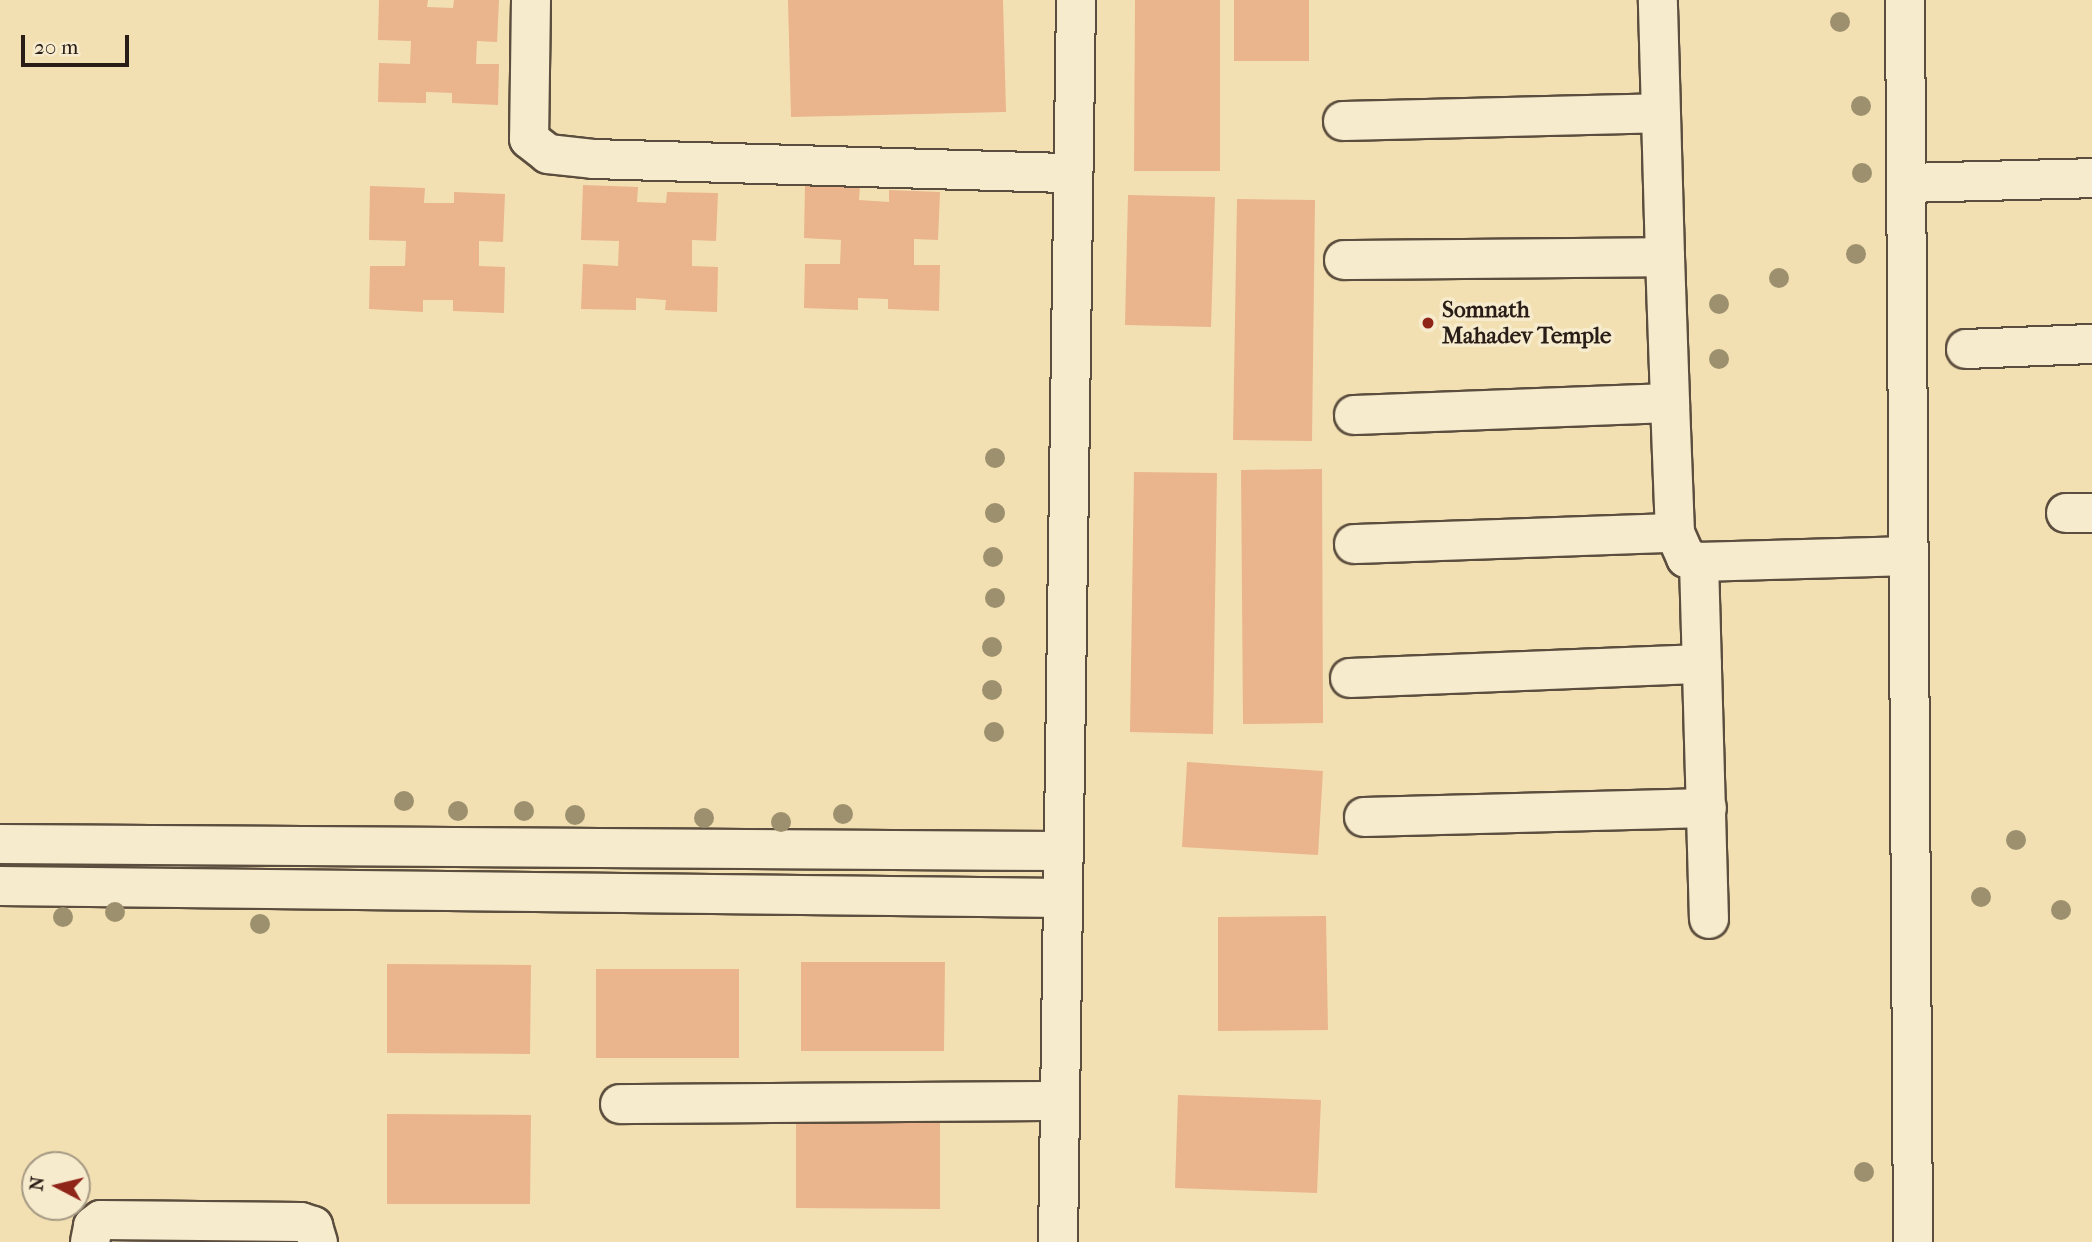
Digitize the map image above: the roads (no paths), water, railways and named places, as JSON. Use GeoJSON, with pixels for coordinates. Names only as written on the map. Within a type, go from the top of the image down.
{"type":"FeatureCollection","features":[{"type":"Feature","properties":{"kind":"street"},"geometry":{"type":"LineString","coordinates":[[531,0],[528,139],[548,154],[593,159],[1072,173]]}},
{"type":"Feature","properties":{"kind":"street"},"geometry":{"type":"LineString","coordinates":[[1058,1242],[1076,0]]}},
{"type":"Feature","properties":{"kind":"street"},"geometry":{"type":"LineString","coordinates":[[1658,0],[1675,533],[1686,558],[1699,562],[1909,556]]}},
{"type":"Feature","properties":{"kind":"street"},"geometry":{"type":"LineString","coordinates":[[1905,0],[1913,1242]]}},
{"type":"Feature","properties":{"kind":"street"},"geometry":{"type":"LineString","coordinates":[[1343,121],[1660,113]]}},
{"type":"Feature","properties":{"kind":"street"},"geometry":{"type":"LineString","coordinates":[[1907,183],[2092,178]]}},
{"type":"Feature","properties":{"kind":"street"},"geometry":{"type":"LineString","coordinates":[[1343,260],[1665,257]]}},
{"type":"Feature","properties":{"kind":"street"},"geometry":{"type":"LineString","coordinates":[[1966,349],[2092,344]]}},
{"type":"Feature","properties":{"kind":"street"},"geometry":{"type":"LineString","coordinates":[[1354,415],[1670,404]]}},
{"type":"Feature","properties":{"kind":"street"},"geometry":{"type":"LineString","coordinates":[[1354,544],[1675,533]]}},
{"type":"Feature","properties":{"kind":"street"},"geometry":{"type":"LineString","coordinates":[[1699,562],[1709,919]]}},
{"type":"Feature","properties":{"kind":"street"},"geometry":{"type":"LineString","coordinates":[[1350,678],[1702,664]]}},
{"type":"Feature","properties":{"kind":"street"},"geometry":{"type":"LineString","coordinates":[[1364,817],[1707,808]]}},
{"type":"Feature","properties":{"kind":"street"},"geometry":{"type":"LineString","coordinates":[[0,844],[1062,851]]}},
{"type":"Feature","properties":{"kind":"street"},"geometry":{"type":"LineString","coordinates":[[118,887],[119,845]]}},
{"type":"Feature","properties":{"kind":"street"},"geometry":{"type":"LineString","coordinates":[[436,847],[436,891]]}},
{"type":"Feature","properties":{"kind":"street"},"geometry":{"type":"LineString","coordinates":[[650,848],[651,893]]}},
{"type":"Feature","properties":{"kind":"street"},"geometry":{"type":"LineString","coordinates":[[0,886],[1062,898]]}},
{"type":"Feature","properties":{"kind":"street"},"geometry":{"type":"LineString","coordinates":[[620,1104],[1059,1101]]}},
{"type":"Feature","properties":{"kind":"street"},"geometry":{"type":"LineString","coordinates":[[90,1242],[93,1226],[101,1220],[196,1231],[308,1223],[317,1232],[318,1242]]}},
{"type":"Feature","properties":{"kind":"place","name":"Somnath Mahadev Temple"},"geometry":{"type":"Point","coordinates":[1428,323]}}]}
